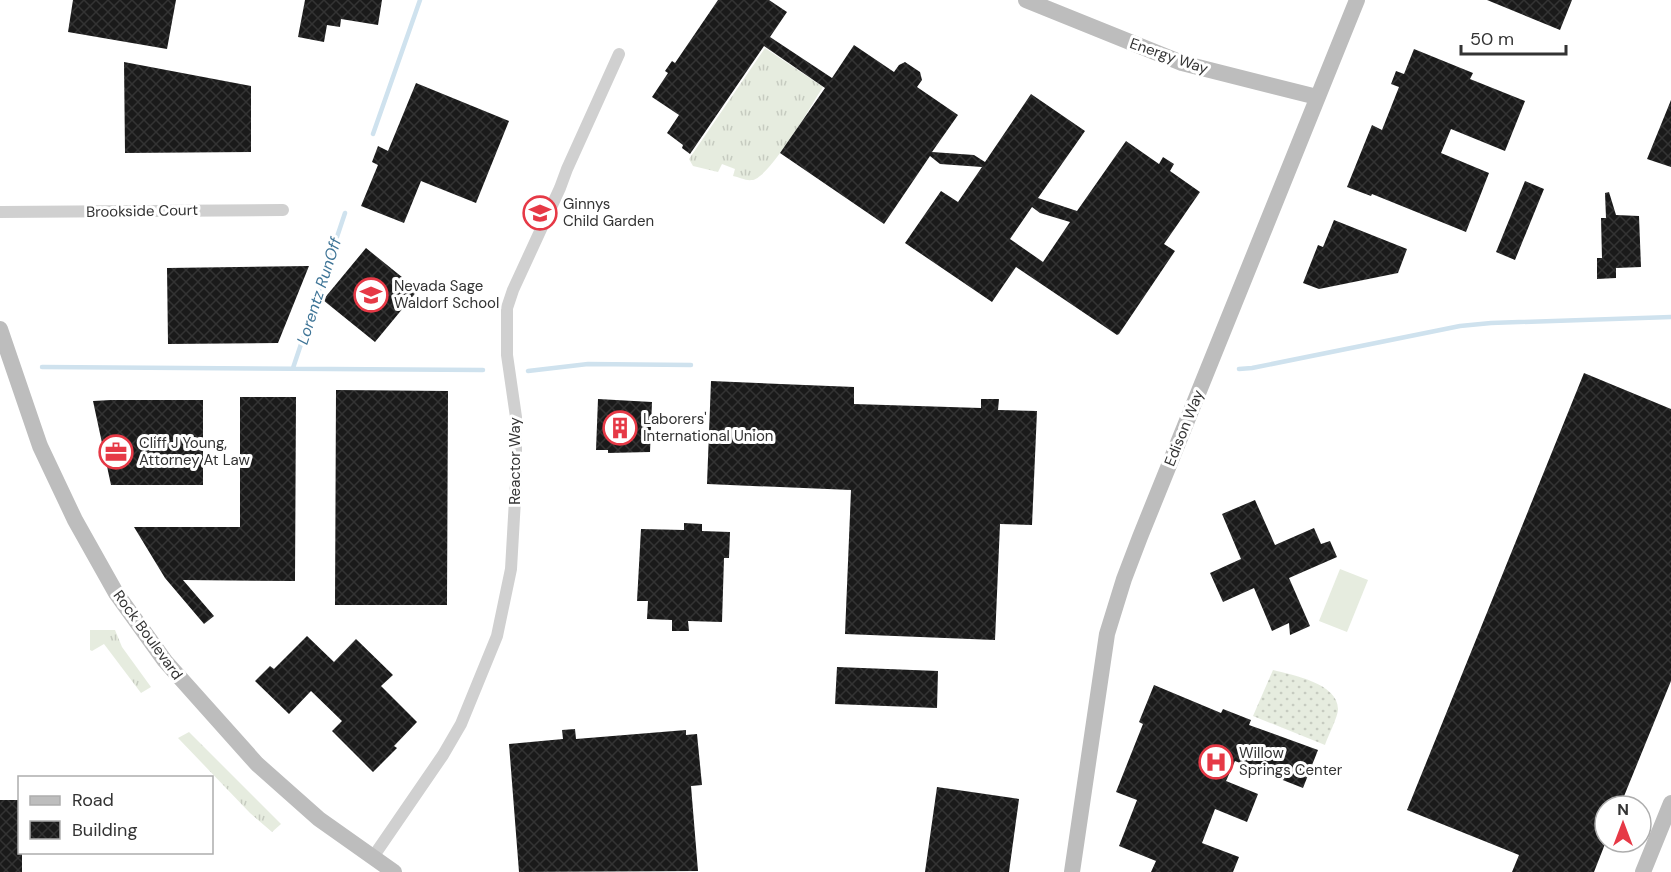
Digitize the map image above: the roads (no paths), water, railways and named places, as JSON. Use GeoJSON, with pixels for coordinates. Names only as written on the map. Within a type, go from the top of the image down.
{"type":"FeatureCollection","features":[{"type":"Feature","properties":{"kind":"street","name":"Energy Way"},"geometry":{"type":"LineString","coordinates":[[1026,0],[1182,63],[1317,97]]}},
{"type":"Feature","properties":{"kind":"street","name":"Edison Way"},"geometry":{"type":"LineString","coordinates":[[1072,872],[1102,658],[1114,609],[1148,517],[1357,0]]}},
{"type":"Feature","properties":{"kind":"street","name":"Reactor Way"},"geometry":{"type":"LineString","coordinates":[[373,857],[443,755],[461,724],[497,636],[511,569],[516,482],[516,417],[507,355],[507,308],[619,54]]}},
{"type":"Feature","properties":{"kind":"street","name":"Brookside Court"},"geometry":{"type":"LineString","coordinates":[[0,212],[283,210]]}},
{"type":"Feature","properties":{"kind":"street","name":"Rock Boulevard"},"geometry":{"type":"LineString","coordinates":[[0,329],[40,447],[75,520],[122,602],[165,661],[257,764],[319,819],[394,872]]}},
{"type":"Feature","properties":{"kind":"street"},"geometry":{"type":"LineString","coordinates":[[1643,872],[1671,803]]}},
{"type":"Feature","properties":{"kind":"waterway","name":"Lorentz RunOff"},"geometry":{"type":"LineString","coordinates":[[373,134],[420,0]]}},
{"type":"Feature","properties":{"kind":"waterway","name":"Lorentz RunOff"},"geometry":{"type":"LineString","coordinates":[[293,368],[345,213]]}},
{"type":"Feature","properties":{"kind":"waterway"},"geometry":{"type":"LineString","coordinates":[[1239,369],[1460,326],[1671,317]]}},
{"type":"Feature","properties":{"kind":"waterway"},"geometry":{"type":"LineString","coordinates":[[528,371],[588,364],[691,365]]}},
{"type":"Feature","properties":{"kind":"waterway"},"geometry":{"type":"LineString","coordinates":[[42,367],[483,370]]}},
{"type":"Feature","properties":{"kind":"place","name":"Ginnys Child Garden"},"geometry":{"type":"Point","coordinates":[540,213]}},
{"type":"Feature","properties":{"kind":"place","name":"Nevada Sage Waldorf School"},"geometry":{"type":"Point","coordinates":[371,295]}},
{"type":"Feature","properties":{"kind":"place","name":"Laborers' International Union"},"geometry":{"type":"Point","coordinates":[620,428]}},
{"type":"Feature","properties":{"kind":"place","name":"Cliff J Young, Attorney At Law"},"geometry":{"type":"Point","coordinates":[116,452]}},
{"type":"Feature","properties":{"kind":"place","name":"Willow Springs Center"},"geometry":{"type":"Point","coordinates":[1216,762]}}]}
